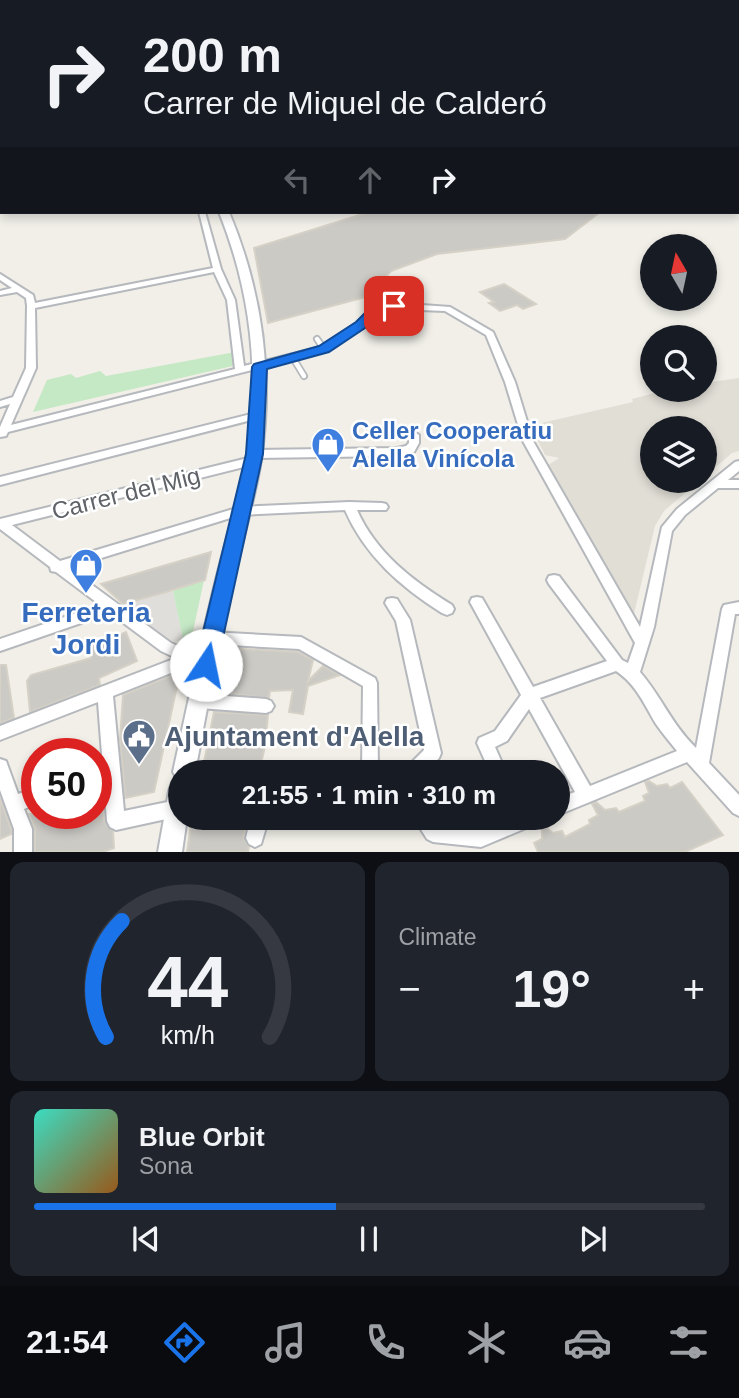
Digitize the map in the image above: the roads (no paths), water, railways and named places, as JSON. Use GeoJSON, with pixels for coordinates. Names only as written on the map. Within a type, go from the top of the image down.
{"type":"FeatureCollection","features":[{"type":"Feature","properties":{"kind":"main road"},"geometry":{"type":"LineString","coordinates":[[187,760],[199,701],[198,662],[211,638],[254,457],[259,415],[260,367],[248,271],[225,214]]}},
{"type":"Feature","properties":{"kind":"main road"},"geometry":{"type":"LineString","coordinates":[[170,852],[173,830]]}},
{"type":"Feature","properties":{"kind":"street"},"geometry":{"type":"LineString","coordinates":[[203,214],[217,269],[231,300],[240,371]]}},
{"type":"Feature","properties":{"kind":"street"},"geometry":{"type":"LineString","coordinates":[[31,306],[217,269]]}},
{"type":"Feature","properties":{"kind":"street"},"geometry":{"type":"LineString","coordinates":[[0,276],[30,297],[31,306],[31,368],[1,433]]}},
{"type":"Feature","properties":{"kind":"street"},"geometry":{"type":"LineString","coordinates":[[0,293],[18,289]]}},
{"type":"Feature","properties":{"kind":"street"},"geometry":{"type":"LineString","coordinates":[[1,433],[324,349],[372,314],[394,306],[447,309],[490,334],[510,383],[528,441],[642,643]]}},
{"type":"Feature","properties":{"kind":"street"},"geometry":{"type":"LineString","coordinates":[[0,404],[18,399]]}},
{"type":"Feature","properties":{"kind":"street"},"geometry":{"type":"LineString","coordinates":[[0,481],[259,415]]}},
{"type":"Feature","properties":{"kind":"street","name":"Carrer del Mig"},"geometry":{"type":"LineString","coordinates":[[0,524],[254,457],[397,452],[410,449],[414,443],[414,435]]}},
{"type":"Feature","properties":{"kind":"street"},"geometry":{"type":"LineString","coordinates":[[633,672],[642,643],[666,530],[681,512],[719,484],[724,475],[739,465]]}},
{"type":"Feature","properties":{"kind":"street"},"geometry":{"type":"LineString","coordinates":[[719,484],[739,484]]}},
{"type":"Feature","properties":{"kind":"street"},"geometry":{"type":"LineString","coordinates":[[349,506],[355,523],[371,546],[410,583],[447,610]]}},
{"type":"Feature","properties":{"kind":"street"},"geometry":{"type":"LineString","coordinates":[[56,567],[240,511],[382,507]]}},
{"type":"Feature","properties":{"kind":"street"},"geometry":{"type":"LineString","coordinates":[[0,524],[166,647],[198,662]]}},
{"type":"Feature","properties":{"kind":"street"},"geometry":{"type":"LineString","coordinates":[[554,580],[617,664],[633,672],[648,691],[668,729],[739,807]]}},
{"type":"Feature","properties":{"kind":"street"},"geometry":{"type":"LineString","coordinates":[[477,602],[586,795]]}},
{"type":"Feature","properties":{"kind":"street"},"geometry":{"type":"LineString","coordinates":[[392,603],[403,620],[433,753],[426,760]]}},
{"type":"Feature","properties":{"kind":"street"},"geometry":{"type":"LineString","coordinates":[[0,645],[112,607]]}},
{"type":"Feature","properties":{"kind":"street"},"geometry":{"type":"LineString","coordinates":[[695,759],[729,609],[739,608]]}},
{"type":"Feature","properties":{"kind":"street"},"geometry":{"type":"LineString","coordinates":[[211,638],[301,643],[370,683],[370,760]]}},
{"type":"Feature","properties":{"kind":"street"},"geometry":{"type":"LineString","coordinates":[[0,733],[198,662]]}},
{"type":"Feature","properties":{"kind":"street"},"geometry":{"type":"LineString","coordinates":[[493,760],[485,743],[500,736],[530,695],[617,664]]}},
{"type":"Feature","properties":{"kind":"street"},"geometry":{"type":"LineString","coordinates":[[105,738],[106,694]]}},
{"type":"Feature","properties":{"kind":"street"},"geometry":{"type":"LineString","coordinates":[[199,701],[266,706]]}},
{"type":"Feature","properties":{"kind":"street"},"geometry":{"type":"LineString","coordinates":[[570,802],[695,759]]}},
{"type":"Feature","properties":{"kind":"street"},"geometry":{"type":"LineString","coordinates":[[0,766],[23,830],[23,852]]}},
{"type":"Feature","properties":{"kind":"street"},"geometry":{"type":"LineString","coordinates":[[15,803],[21,801]]}},
{"type":"Feature","properties":{"kind":"street"},"geometry":{"type":"LineString","coordinates":[[112,805],[116,821],[168,803]]}},
{"type":"Feature","properties":{"kind":"street"},"geometry":{"type":"LineString","coordinates":[[255,838],[257,830]]}},
{"type":"Feature","properties":{"kind":"street"},"geometry":{"type":"LineString","coordinates":[[431,830],[433,833],[481,838],[491,830]]}},
{"type":"Feature","properties":{"kind":"lane"},"geometry":{"type":"LineString","coordinates":[[317,339],[324,349]]}},
{"type":"Feature","properties":{"kind":"lane"},"geometry":{"type":"LineString","coordinates":[[293,358],[304,376]]}},
{"type":"Feature","properties":{"kind":"place","name":"Celler Cooperatiu Alella Vinícola"},"geometry":{"type":"Point","coordinates":[328,474]}},
{"type":"Feature","properties":{"kind":"place","name":"Ferreteria Jordi"},"geometry":{"type":"Point","coordinates":[86,595]}},
{"type":"Feature","properties":{"kind":"place","name":"Ajuntament d'Alella"},"geometry":{"type":"Point","coordinates":[139,766]}}]}
